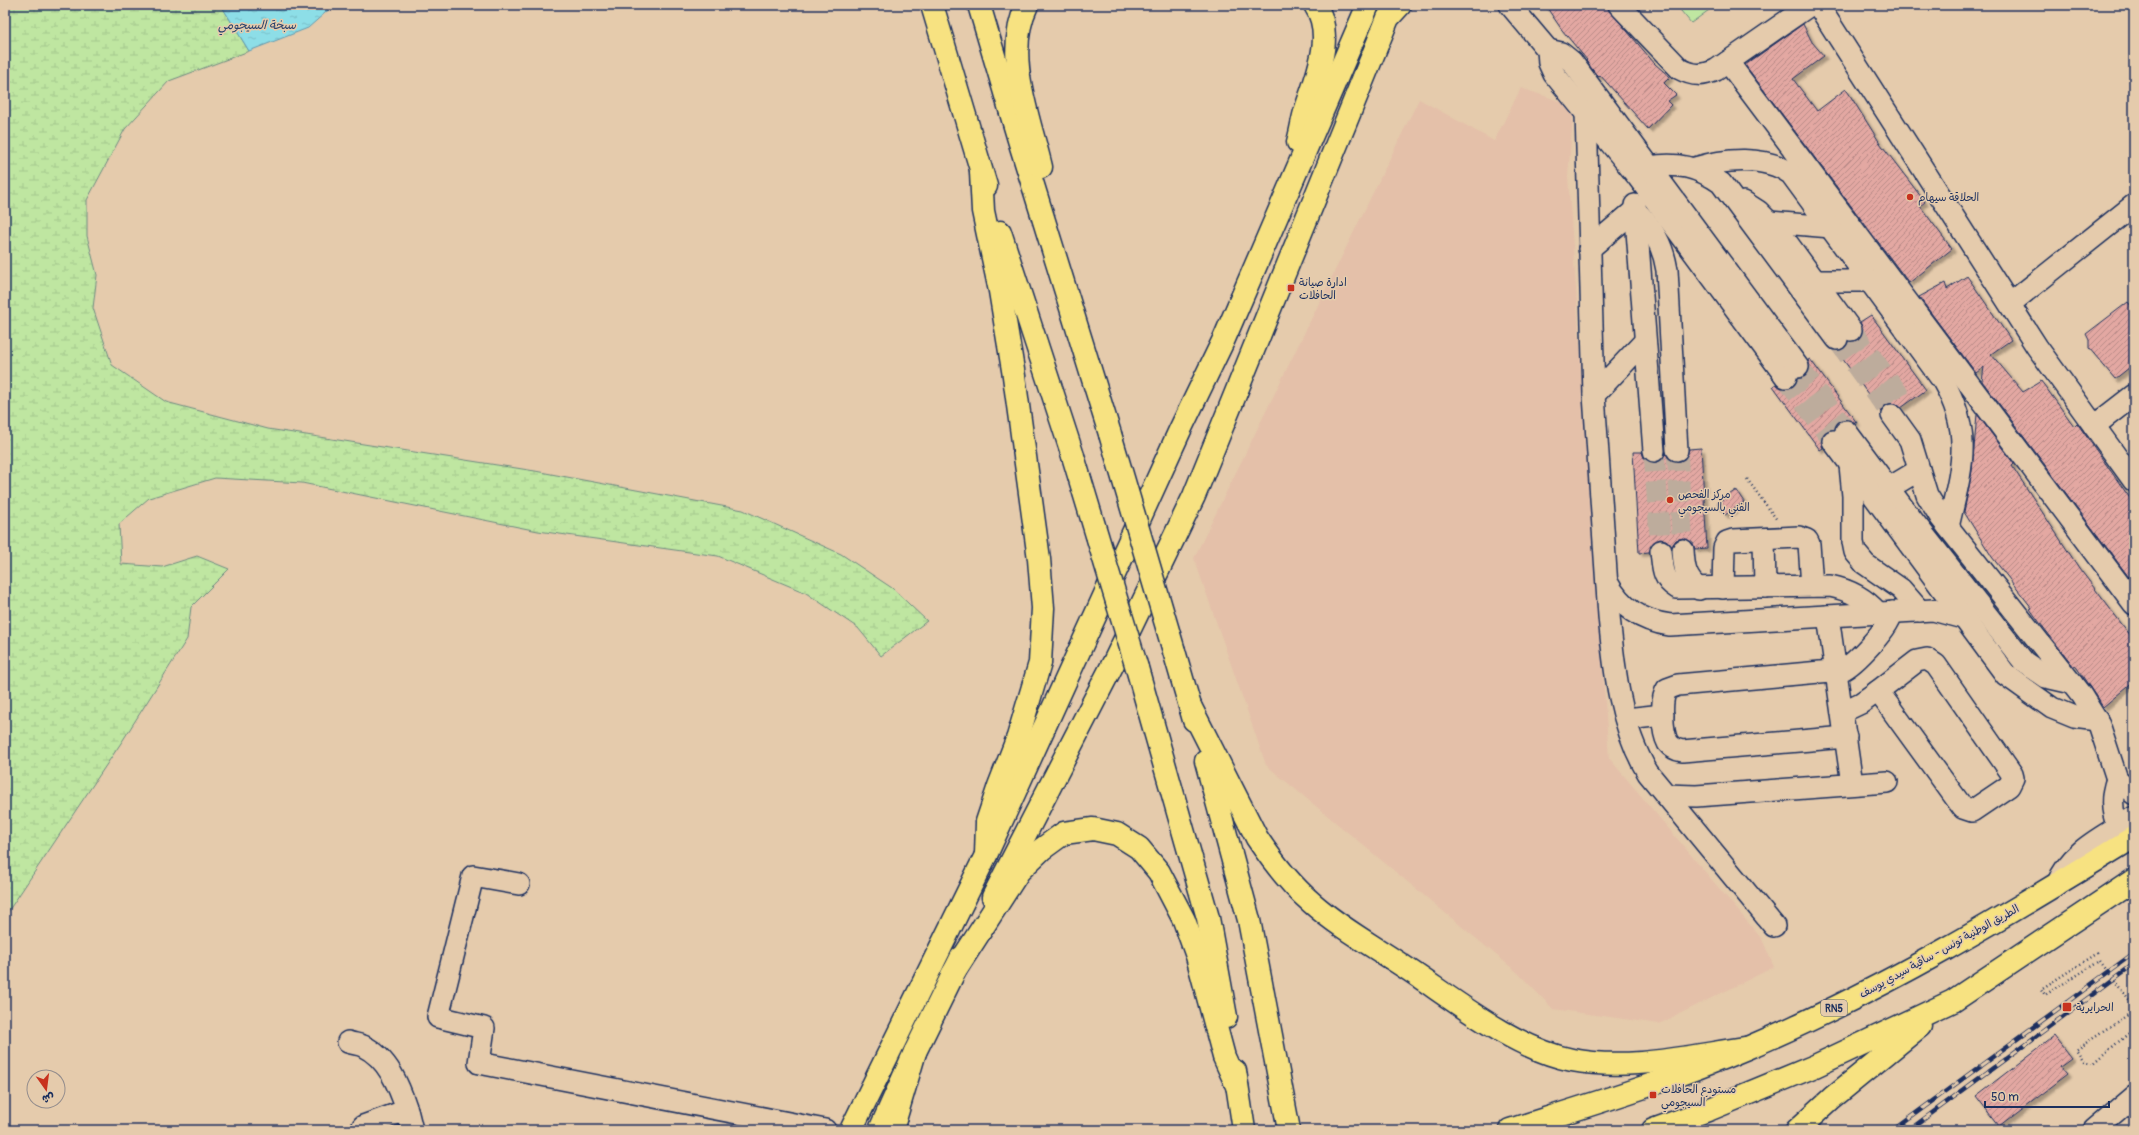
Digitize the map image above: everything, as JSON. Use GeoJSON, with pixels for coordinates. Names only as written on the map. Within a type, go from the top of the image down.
{"type":"FeatureCollection","features":[{"type":"Feature","properties":{"kind":"main road"},"geometry":{"type":"LineString","coordinates":[[932,5],[981,172],[1072,456],[1137,668],[1208,918],[1244,1130]]}},
{"type":"Feature","properties":{"kind":"main road"},"geometry":{"type":"LineString","coordinates":[[979,5],[1110,434],[1222,815],[1248,920],[1288,1130]]}},
{"type":"Feature","properties":{"kind":"main road"},"geometry":{"type":"LineString","coordinates":[[1028,5],[1021,18],[1016,57],[1048,200],[1047,231]]}},
{"type":"Feature","properties":{"kind":"main road"},"geometry":{"type":"LineString","coordinates":[[1287,194],[1305,114],[1324,49],[1324,28],[1320,12],[1315,5]]}},
{"type":"Feature","properties":{"kind":"main road"},"geometry":{"type":"LineString","coordinates":[[851,1130],[986,855],[1180,430],[1224,339],[1368,5]]}},
{"type":"Feature","properties":{"kind":"main road"},"geometry":{"type":"LineString","coordinates":[[880,1130],[952,975],[1114,662],[1194,496],[1388,18],[1400,5]]}},
{"type":"Feature","properties":{"kind":"main road"},"geometry":{"type":"LineString","coordinates":[[981,172],[983,211],[1000,291],[1013,369],[1039,559],[1043,608],[1040,663],[1018,737],[987,822],[986,855]]}},
{"type":"Feature","properties":{"kind":"main road"},"geometry":{"type":"LineString","coordinates":[[1190,706],[1257,838],[1269,856],[1296,889],[1329,917],[1503,1033],[1548,1054],[1596,1064],[1645,1062],[1746,1048]]}},
{"type":"Feature","properties":{"kind":"main road","name":"الطريق الوطنية تونس - ساقية سيدي يوسف"},"geometry":{"type":"LineString","coordinates":[[1510,1130],[1633,1090],[1746,1048],[1874,988],[2057,884],[2129,827]]}},
{"type":"Feature","properties":{"kind":"main road"},"geometry":{"type":"LineString","coordinates":[[952,975],[1019,871],[1042,849],[1064,833],[1093,829],[1116,834],[1139,848],[1159,872],[1184,920],[1197,956],[1224,1057],[1237,1086]]}},
{"type":"Feature","properties":{"kind":"main road"},"geometry":{"type":"LineString","coordinates":[[1797,1130],[1872,1065],[1953,1001],[2134,880]]}},
{"type":"Feature","properties":{"kind":"main road"},"geometry":{"type":"LineString","coordinates":[[1653,1130],[1788,1077],[1953,1001]]}},
{"type":"Feature","properties":{"kind":"main road"},"geometry":{"type":"LineString","coordinates":[[892,1130],[915,1052]]}},
{"type":"Feature","properties":{"kind":"street"},"geometry":{"type":"LineString","coordinates":[[1510,5],[1548,50],[1549,62],[1554,74],[1586,113],[1644,172]]}},
{"type":"Feature","properties":{"kind":"street"},"geometry":{"type":"LineString","coordinates":[[1619,5],[1680,68],[1688,73],[1708,74],[1728,62],[1810,5]]}},
{"type":"Feature","properties":{"kind":"street"},"geometry":{"type":"LineString","coordinates":[[1818,5],[1915,159],[2011,303],[2037,347],[2134,481]]}},
{"type":"Feature","properties":{"kind":"street"},"geometry":{"type":"LineString","coordinates":[[1548,50],[1561,53],[1572,62],[1644,172],[1792,372]]}},
{"type":"Feature","properties":{"kind":"street"},"geometry":{"type":"LineString","coordinates":[[1728,62],[2134,604]]}},
{"type":"Feature","properties":{"kind":"street"},"geometry":{"type":"LineString","coordinates":[[1586,113],[1594,395],[1612,651],[1626,720],[1640,760],[1666,796],[1774,926]]}},
{"type":"Feature","properties":{"kind":"street"},"geometry":{"type":"LineString","coordinates":[[1695,168],[1727,162],[1775,164],[1791,174],[1831,226],[1943,381],[1957,411],[1963,445],[1962,462],[1948,527]]}},
{"type":"Feature","properties":{"kind":"street"},"geometry":{"type":"LineString","coordinates":[[1644,172],[1680,165],[1695,168],[1721,183],[1844,334],[1815,280],[1770,222],[1745,202],[1731,195]]}},
{"type":"Feature","properties":{"kind":"street"},"geometry":{"type":"LineString","coordinates":[[1644,172],[1635,210],[1654,451]]}},
{"type":"Feature","properties":{"kind":"street"},"geometry":{"type":"LineString","coordinates":[[2011,303],[2134,205]]}},
{"type":"Feature","properties":{"kind":"street"},"geometry":{"type":"LineString","coordinates":[[1589,249],[1635,210]]}},
{"type":"Feature","properties":{"kind":"street"},"geometry":{"type":"LineString","coordinates":[[1635,210],[1653,231],[1660,243],[1666,263],[1678,450]]}},
{"type":"Feature","properties":{"kind":"street"},"geometry":{"type":"LineString","coordinates":[[1770,222],[1831,226]]}},
{"type":"Feature","properties":{"kind":"street"},"geometry":{"type":"LineString","coordinates":[[1815,280],[1871,281]]}},
{"type":"Feature","properties":{"kind":"street"},"geometry":{"type":"LineString","coordinates":[[1594,395],[1645,341]]}},
{"type":"Feature","properties":{"kind":"street"},"geometry":{"type":"LineString","coordinates":[[2094,426],[2134,395]]}},
{"type":"Feature","properties":{"kind":"street"},"geometry":{"type":"LineString","coordinates":[[1898,410],[1910,440],[1930,501],[1948,527],[2072,683],[2097,720],[2117,779],[2134,794]]}},
{"type":"Feature","properties":{"kind":"street"},"geometry":{"type":"LineString","coordinates":[[1920,611],[1901,589],[1865,564],[1855,552],[1853,542],[1853,496],[1850,465],[1840,436],[1888,488],[2024,662],[2046,677],[2072,683]]}},
{"type":"Feature","properties":{"kind":"street"},"geometry":{"type":"LineString","coordinates":[[1850,465],[2000,668],[2042,703],[2063,713],[2097,720]]}},
{"type":"Feature","properties":{"kind":"street"},"geometry":{"type":"LineString","coordinates":[[1888,488],[1919,470]]}},
{"type":"Feature","properties":{"kind":"street"},"geometry":{"type":"LineString","coordinates":[[1765,587],[1774,538]]}},
{"type":"Feature","properties":{"kind":"street"},"geometry":{"type":"LineString","coordinates":[[1723,588],[1724,548],[1727,542],[1733,540],[1774,538],[1803,538],[1809,544],[1812,586]]}},
{"type":"Feature","properties":{"kind":"street"},"geometry":{"type":"LineString","coordinates":[[1683,550],[1686,573],[1689,579],[1699,589]]}},
{"type":"Feature","properties":{"kind":"street"},"geometry":{"type":"LineString","coordinates":[[1662,551],[1663,572],[1671,584],[1685,589],[1830,586],[1852,592],[1885,612],[1888,624],[1856,659],[1846,668],[1836,672],[1672,686],[1664,694],[1663,715],[1666,739],[1672,747],[1682,751],[1846,737]]}},
{"type":"Feature","properties":{"kind":"street"},"geometry":{"type":"LineString","coordinates":[[1607,582],[1618,599],[1632,613],[1657,623],[1670,625],[1920,611],[1943,612],[1963,618]]}},
{"type":"Feature","properties":{"kind":"street"},"geometry":{"type":"LineString","coordinates":[[1828,616],[1852,784]]}},
{"type":"Feature","properties":{"kind":"street"},"geometry":{"type":"LineString","coordinates":[[1842,712],[1861,703],[1917,661],[1927,659],[1932,661],[2010,770],[2012,774],[2012,782],[1975,810],[1966,810],[1878,691]]}},
{"type":"Feature","properties":{"kind":"street"},"geometry":{"type":"LineString","coordinates":[[1626,720],[1663,715]]}},
{"type":"Feature","properties":{"kind":"street"},"geometry":{"type":"LineString","coordinates":[[2117,779],[2113,793],[2112,808],[2129,827]]}},
{"type":"Feature","properties":{"kind":"street"},"geometry":{"type":"LineString","coordinates":[[1666,796],[1696,796],[1887,782]]}},
{"type":"Feature","properties":{"kind":"street"},"geometry":{"type":"LineString","coordinates":[[519,884],[473,876],[438,1017],[484,1028],[479,1063],[824,1130]]}},
{"type":"Feature","properties":{"kind":"street"},"geometry":{"type":"LineString","coordinates":[[348,1042],[363,1046],[387,1065],[400,1090],[412,1130]]}},
{"type":"Feature","properties":{"kind":"street"},"geometry":{"type":"LineString","coordinates":[[2094,1130],[2134,1096]]}},
{"type":"Feature","properties":{"kind":"street"},"geometry":{"type":"LineString","coordinates":[[360,1129],[407,1110]]}},
{"type":"Feature","properties":{"kind":"path"},"geometry":{"type":"LineString","coordinates":[[1747,479],[1777,520],[1774,538]]}},
{"type":"Feature","properties":{"kind":"path"},"geometry":{"type":"LineString","coordinates":[[2098,953],[2041,989],[2045,995],[2100,961],[2134,1007]]}},
{"type":"Feature","properties":{"kind":"path"},"geometry":{"type":"LineString","coordinates":[[2134,1012],[2075,1049],[2083,1061],[2093,1064],[2134,1029]]}},
{"type":"Feature","properties":{"kind":"shaded area"},"geometry":{"type":"Polygon","coordinates":[[[1521,88],[1574,106],[1568,176],[1609,758],[1762,939],[1774,967],[1659,1024],[1553,1009],[1518,973],[1266,765],[1194,558],[1419,99],[1494,141],[1521,88]]]}},
{"type":"Feature","properties":{"kind":"green space"},"geometry":{"type":"Polygon","coordinates":[[[5,5],[221,5],[249,51],[169,81],[125,129],[87,200],[87,236],[97,275],[93,308],[112,365],[166,402],[268,429],[535,471],[743,510],[841,554],[892,588],[927,621],[881,656],[858,628],[806,593],[718,556],[538,531],[302,483],[215,478],[149,498],[119,524],[121,564],[162,567],[197,556],[229,569],[191,607],[187,639],[123,740],[5,916],[5,5]]]}},
{"type":"Feature","properties":{"kind":"green space"},"geometry":{"type":"Polygon","coordinates":[[[1676,5],[1716,5],[1691,23],[1676,5]]]}},
{"type":"Feature","properties":{"kind":"water","name":"سبخة السيجومي"},"geometry":{"type":"Polygon","coordinates":[[[221,5],[334,5],[308,28],[249,51],[221,5]]]}},
{"type":"Feature","properties":{"kind":"building"},"geometry":{"type":"Polygon","coordinates":[[[1545,5],[1605,5],[1655,64],[1670,77],[1664,83],[1676,95],[1667,101],[1671,105],[1648,129],[1600,75],[1598,77],[1586,61],[1587,60],[1562,30],[1545,5]]]}},
{"type":"Feature","properties":{"kind":"building"},"geometry":{"type":"Polygon","coordinates":[[[1803,24],[1812,42],[1824,56],[1793,79],[1817,111],[1846,89],[1880,143],[1925,202],[1920,206],[1952,249],[1909,283],[1745,65],[1803,24]]]}},
{"type":"Feature","properties":{"kind":"building"},"geometry":{"type":"Polygon","coordinates":[[[1967,276],[2011,340],[1991,354],[2023,392],[2041,381],[2074,426],[2077,423],[2134,504],[2134,584],[1982,381],[1984,367],[1976,373],[1919,297],[1945,283],[1947,289],[1967,276]]]}},
{"type":"Feature","properties":{"kind":"building"},"geometry":{"type":"Polygon","coordinates":[[[2128,302],[2134,310],[2134,364],[2115,379],[2089,348],[2089,340],[2086,334],[2128,302]]]}},
{"type":"Feature","properties":{"kind":"building"},"geometry":{"type":"Polygon","coordinates":[[[1871,315],[1926,390],[1901,408],[1897,404],[1890,403],[1885,406],[1881,412],[1837,351],[1844,348],[1848,341],[1858,339],[1863,329],[1860,322],[1871,315]]]}},
{"type":"Feature","properties":{"kind":"building"},"geometry":{"type":"Polygon","coordinates":[[[1810,359],[1857,423],[1845,419],[1839,421],[1834,429],[1826,431],[1822,436],[1821,442],[1823,448],[1820,450],[1773,386],[1776,384],[1781,388],[1787,389],[1793,387],[1798,379],[1805,377],[1809,372],[1810,366],[1808,360],[1810,359]]]}},
{"type":"Feature","properties":{"kind":"building"},"geometry":{"type":"Polygon","coordinates":[[[1977,414],[2014,464],[2012,466],[2079,568],[2134,640],[2134,681],[2103,707],[2075,665],[2074,667],[2030,609],[2032,608],[1992,557],[1964,512],[1972,471],[1977,414]]]}},
{"type":"Feature","properties":{"kind":"building","name":"مركز الفحص الفني بالسيجومي"},"geometry":{"type":"Polygon","coordinates":[[[1701,448],[1707,548],[1695,549],[1693,543],[1683,538],[1676,540],[1672,547],[1666,540],[1660,539],[1654,542],[1649,552],[1639,553],[1633,452],[1642,452],[1644,458],[1655,463],[1661,461],[1666,452],[1671,460],[1678,462],[1687,456],[1689,449],[1701,448]]]}},
{"type":"Feature","properties":{"kind":"building","name":"مركز الفحص الفني بالسيجومي"},"geometry":{"type":"Polygon","coordinates":[[[1736,490],[1744,502],[1725,515],[1717,503],[1736,490]]]}},
{"type":"Feature","properties":{"kind":"building","name":"الحرايرية"},"geometry":{"type":"Polygon","coordinates":[[[2054,1036],[2071,1058],[2060,1066],[2067,1074],[1999,1126],[1976,1096],[2054,1036]]]}},
{"type":"Feature","properties":{"kind":"tunnel"},"geometry":{"type":"LineString","coordinates":[[1851,330],[1897,392],[1904,406]]}},
{"type":"Feature","properties":{"kind":"tunnel"},"geometry":{"type":"LineString","coordinates":[[1837,339],[1892,415]]}},
{"type":"Feature","properties":{"kind":"tunnel"},"geometry":{"type":"LineString","coordinates":[[1798,367],[1846,431]]}},
{"type":"Feature","properties":{"kind":"tunnel"},"geometry":{"type":"LineString","coordinates":[[1786,377],[1833,441]]}},
{"type":"Feature","properties":{"kind":"tunnel"},"geometry":{"type":"LineString","coordinates":[[1677,450],[1683,550]]}},
{"type":"Feature","properties":{"kind":"tunnel"},"geometry":{"type":"LineString","coordinates":[[1654,451],[1661,551]]}},
{"type":"Feature","properties":{"kind":"railway"},"geometry":{"type":"LineString","coordinates":[[1893,1130],[2134,953]]}},
{"type":"Feature","properties":{"kind":"railway"},"geometry":{"type":"LineString","coordinates":[[1909,1130],[2134,964]]}},
{"type":"Feature","properties":{"kind":"place","name":"الحلاقة سيهام"},"geometry":{"type":"Point","coordinates":[1910,197]}},
{"type":"Feature","properties":{"kind":"place","name":"ادارة صيانة الحافلات"},"geometry":{"type":"Point","coordinates":[1291,288]}},
{"type":"Feature","properties":{"kind":"place","name":"مركز الفحص الفني بالسيجومي"},"geometry":{"type":"Point","coordinates":[1670,500]}},
{"type":"Feature","properties":{"kind":"place","name":"الحرايرية"},"geometry":{"type":"Point","coordinates":[2067,1007]}},
{"type":"Feature","properties":{"kind":"place","name":"مستودع الحافلات السيجومي"},"geometry":{"type":"Point","coordinates":[1653,1095]}}]}
